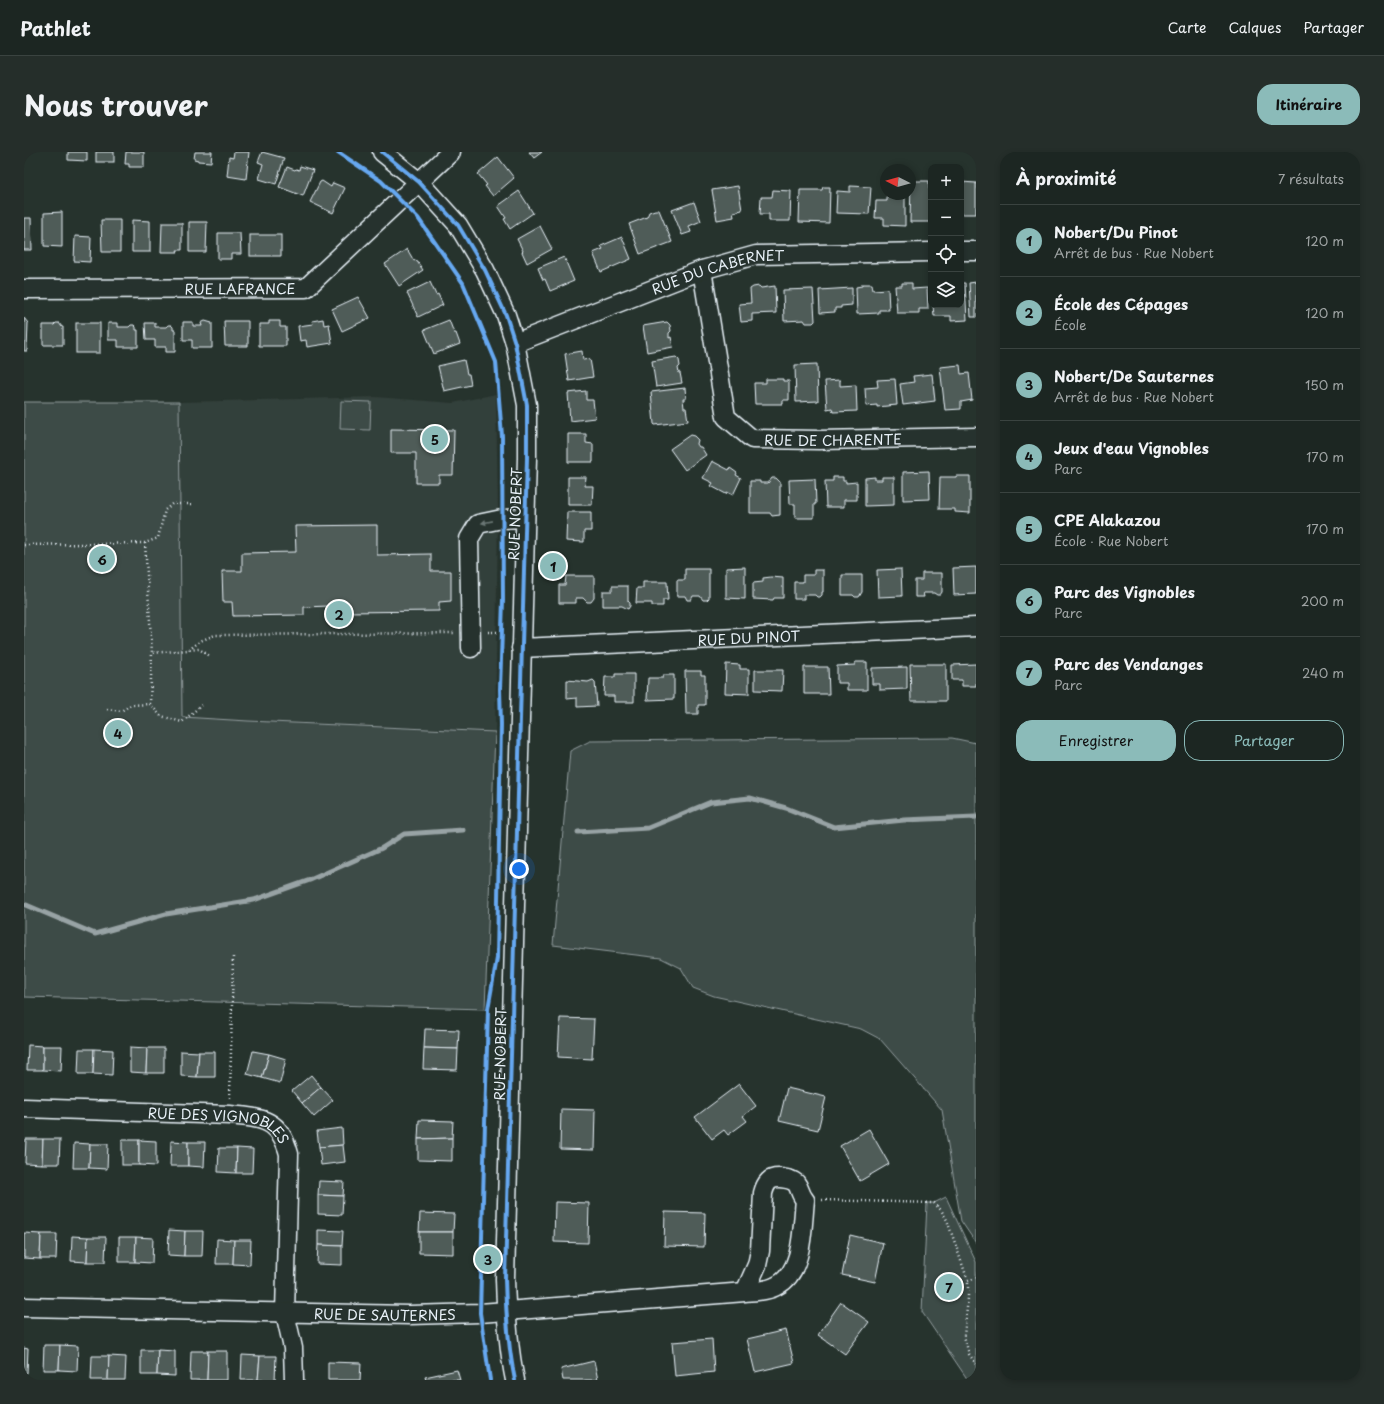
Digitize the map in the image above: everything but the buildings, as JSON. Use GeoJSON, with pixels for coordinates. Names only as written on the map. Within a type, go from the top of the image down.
{"type":"FeatureCollection","features":[{"type":"Feature","properties":{"kind":"street","name":"RUE NOBERT"},"geometry":{"type":"LineString","coordinates":[[382,152],[419,182],[458,225],[485,270],[506,315],[516,343],[528,424],[506,1225],[506,1311],[509,1348],[515,1380]]}},
{"type":"Feature","properties":{"kind":"street","name":"RUE LAFRANCE"},"geometry":{"type":"LineString","coordinates":[[24,289],[306,288],[451,152]]}},
{"type":"Feature","properties":{"kind":"street"},"geometry":{"type":"LineString","coordinates":[[964,251],[976,251]]}},
{"type":"Feature","properties":{"kind":"street","name":"RUE DU CABERNET"},"geometry":{"type":"LineString","coordinates":[[516,343],[702,270],[756,255],[928,252]]}},
{"type":"Feature","properties":{"kind":"street","name":"RUE DE CHARENTE"},"geometry":{"type":"LineString","coordinates":[[702,270],[726,417],[752,439],[819,440],[976,437]]}},
{"type":"Feature","properties":{"kind":"street"},"geometry":{"type":"LineString","coordinates":[[471,640],[469,540],[478,524],[502,519],[525,518]]}},
{"type":"Feature","properties":{"kind":"street","name":"RUE DU PINOT"},"geometry":{"type":"LineString","coordinates":[[521,648],[976,628]]}},
{"type":"Feature","properties":{"kind":"street","name":"RUE DES VIGNOBLES"},"geometry":{"type":"LineString","coordinates":[[24,1108],[230,1115],[262,1119],[273,1125],[280,1132],[286,1142],[289,1154],[285,1313],[293,1348],[294,1380]]}},
{"type":"Feature","properties":{"kind":"street"},"geometry":{"type":"LineString","coordinates":[[745,1292],[757,1265],[760,1251],[763,1193],[765,1186],[770,1180],[776,1179],[794,1182],[799,1188],[801,1196],[805,1200]]}},
{"type":"Feature","properties":{"kind":"street","name":"RUE DE SAUTERNES"},"geometry":{"type":"LineString","coordinates":[[24,1307],[410,1315],[506,1311],[765,1290],[778,1286],[794,1270],[800,1248],[805,1200]]}},
{"type":"Feature","properties":{"kind":"path"},"geometry":{"type":"LineString","coordinates":[[24,546],[145,543],[158,538],[165,510],[172,504],[194,504]]}},
{"type":"Feature","properties":{"kind":"path"},"geometry":{"type":"LineString","coordinates":[[145,543],[152,653],[150,704],[161,716],[182,722],[204,704]]}},
{"type":"Feature","properties":{"kind":"path"},"geometry":{"type":"LineString","coordinates":[[501,640],[502,626]]}},
{"type":"Feature","properties":{"kind":"path"},"geometry":{"type":"LineString","coordinates":[[189,650],[200,641],[215,636],[471,640],[502,632]]}},
{"type":"Feature","properties":{"kind":"path"},"geometry":{"type":"LineString","coordinates":[[152,653],[199,649],[210,656]]}},
{"type":"Feature","properties":{"kind":"path"},"geometry":{"type":"LineString","coordinates":[[107,709],[121,711],[131,705],[150,704]]}},
{"type":"Feature","properties":{"kind":"path"},"geometry":{"type":"LineString","coordinates":[[230,1115],[233,957]]}},
{"type":"Feature","properties":{"kind":"path"},"geometry":{"type":"LineString","coordinates":[[805,1200],[934,1203],[941,1210],[947,1220],[968,1281],[968,1298],[964,1336],[969,1354],[976,1364]]}},
{"type":"Feature","properties":{"kind":"path"},"geometry":{"type":"LineString","coordinates":[[968,1281],[976,1278]]}},
{"type":"Feature","properties":{"kind":"shaded area"},"geometry":{"type":"Polygon","coordinates":[[[496,394],[498,511],[495,732],[182,717],[179,402],[376,397],[453,403],[496,394]]]}},
{"type":"Feature","properties":{"kind":"shaded area"},"geometry":{"type":"Polygon","coordinates":[[[341,401],[371,402],[370,430],[340,429],[341,401]]]}},
{"type":"Feature","properties":{"kind":"shaded area"},"geometry":{"type":"Polygon","coordinates":[[[24,402],[179,402],[182,717],[495,732],[485,1009],[24,997],[24,402]]]}},
{"type":"Feature","properties":{"kind":"shaded area"},"geometry":{"type":"Polygon","coordinates":[[[952,738],[976,743],[976,1243],[961,1221],[942,1110],[880,1039],[861,1029],[714,996],[693,988],[681,968],[661,958],[553,945],[570,751],[590,741],[952,738]]]}},
{"type":"Feature","properties":{"kind":"shaded area"},"geometry":{"type":"Polygon","coordinates":[[[946,1197],[976,1262],[976,1380],[968,1380],[922,1312],[927,1203],[934,1203],[946,1197]]]}},
{"type":"Feature","properties":{"kind":"waterway"},"geometry":{"type":"LineString","coordinates":[[578,832],[648,828],[711,802],[750,798],[786,808],[834,827],[904,820],[976,817]]}},
{"type":"Feature","properties":{"kind":"waterway"},"geometry":{"type":"LineString","coordinates":[[24,904],[95,934],[166,914],[254,900],[310,880],[382,848],[404,834],[463,830]]}},
{"type":"Feature","properties":{"kind":"cycle path"},"geometry":{"type":"LineString","coordinates":[[338,152],[381,181],[418,218],[463,283],[496,362],[502,436],[503,600],[500,689],[501,724],[497,958],[488,1009],[480,1313],[490,1380]]}},
{"type":"Feature","properties":{"kind":"cycle path"},"geometry":{"type":"LineString","coordinates":[[382,152],[419,182],[458,225],[485,270],[506,315],[515,343],[527,405],[527,458],[505,1279],[508,1330],[515,1380]]}},
{"type":"Feature","properties":{"kind":"place","name":"CPE Alakazou"},"geometry":{"type":"Point","coordinates":[435,439]}},
{"type":"Feature","properties":{"kind":"place","name":"Parc des Vignobles"},"geometry":{"type":"Point","coordinates":[102,559]}},
{"type":"Feature","properties":{"kind":"place","name":"Nobert/Du Pinot"},"geometry":{"type":"Point","coordinates":[553,566]}},
{"type":"Feature","properties":{"kind":"place","name":"École des Cépages"},"geometry":{"type":"Point","coordinates":[339,614]}},
{"type":"Feature","properties":{"kind":"place","name":"Jeux d'eau Vignobles"},"geometry":{"type":"Point","coordinates":[118,733]}},
{"type":"Feature","properties":{"kind":"place","name":"Nobert/De Sauternes"},"geometry":{"type":"Point","coordinates":[488,1259]}},
{"type":"Feature","properties":{"kind":"place","name":"Parc des Vendanges"},"geometry":{"type":"Point","coordinates":[949,1287]}}]}
